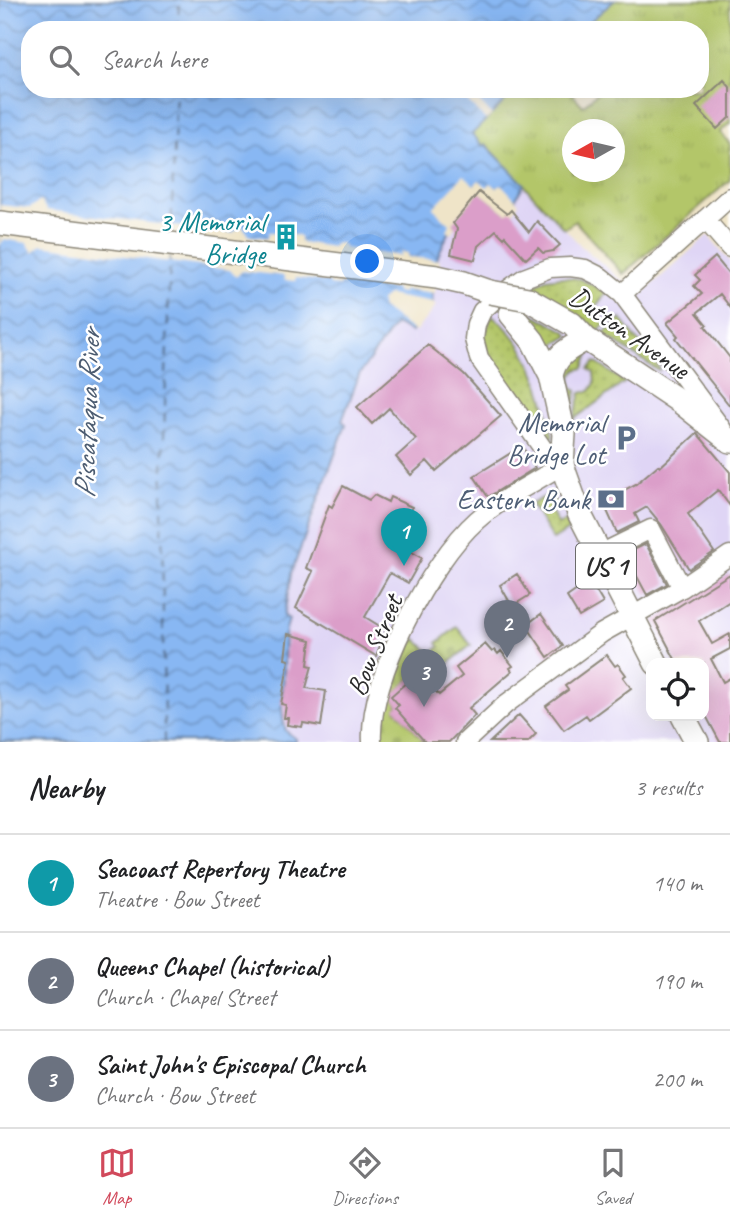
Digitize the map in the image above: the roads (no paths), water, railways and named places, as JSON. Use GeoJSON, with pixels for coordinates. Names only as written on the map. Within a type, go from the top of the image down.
{"type":"FeatureCollection","features":[{"type":"Feature","properties":{"kind":"main road","name":"Dutton Avenue"},"geometry":{"type":"LineString","coordinates":[[0,223],[437,277],[464,283],[486,302],[519,306],[572,324],[586,339],[682,403],[730,441]]}},
{"type":"Feature","properties":{"kind":"main road","name":"US 1"},"geometry":{"type":"LineString","coordinates":[[519,306],[551,376],[564,434],[562,465],[579,513],[653,658]]}},
{"type":"Feature","properties":{"kind":"main road"},"geometry":{"type":"LineString","coordinates":[[551,376],[561,354],[586,339]]}},
{"type":"Feature","properties":{"kind":"main road"},"geometry":{"type":"LineString","coordinates":[[686,721],[697,742]]}},
{"type":"Feature","properties":{"kind":"street"},"geometry":{"type":"LineString","coordinates":[[622,294],[730,197]]}},
{"type":"Feature","properties":{"kind":"street"},"geometry":{"type":"LineString","coordinates":[[705,219],[730,248]]}},
{"type":"Feature","properties":{"kind":"street"},"geometry":{"type":"LineString","coordinates":[[562,465],[544,450],[479,358],[474,344],[474,331],[486,302],[524,278],[556,267],[578,268],[590,272],[613,285],[622,294],[730,441]]}},
{"type":"Feature","properties":{"kind":"street","name":"Bow Street"},"geometry":{"type":"LineString","coordinates":[[372,742],[375,706],[390,658],[405,626],[447,554],[467,530],[489,511],[562,465]]}},
{"type":"Feature","properties":{"kind":"street"},"geometry":{"type":"LineString","coordinates":[[600,554],[651,529],[682,588]]}},
{"type":"Feature","properties":{"kind":"street"},"geometry":{"type":"LineString","coordinates":[[466,742],[506,704],[603,633],[682,588],[730,555]]}},
{"type":"Feature","properties":{"kind":"water","name":"Piscataqua River"},"geometry":{"type":"Polygon","coordinates":[[[0,0],[615,0],[590,21],[21,21],[21,98],[508,98],[472,134],[524,184],[507,214],[479,192],[451,229],[438,257],[432,287],[433,303],[411,332],[395,324],[359,375],[342,421],[346,424],[291,574],[284,616],[289,619],[285,640],[282,703],[286,731],[296,742],[0,742],[0,0]]]}},
{"type":"Feature","properties":{"kind":"place","name":"3 Memorial Bridge"},"geometry":{"type":"Point","coordinates":[286,237]}},
{"type":"Feature","properties":{"kind":"place","name":"Memorial Bridge Lot"},"geometry":{"type":"Point","coordinates":[626,438]}},
{"type":"Feature","properties":{"kind":"place","name":"Eastern Bank"},"geometry":{"type":"Point","coordinates":[611,499]}},
{"type":"Feature","properties":{"kind":"place","name":"Seacoast Repertory Theatre"},"geometry":{"type":"Point","coordinates":[404,566]}},
{"type":"Feature","properties":{"kind":"place","name":"Queens Chapel (historical)"},"geometry":{"type":"Point","coordinates":[507,658]}},
{"type":"Feature","properties":{"kind":"place","name":"Saint John's Episcopal Church"},"geometry":{"type":"Point","coordinates":[424,707]}}]}
